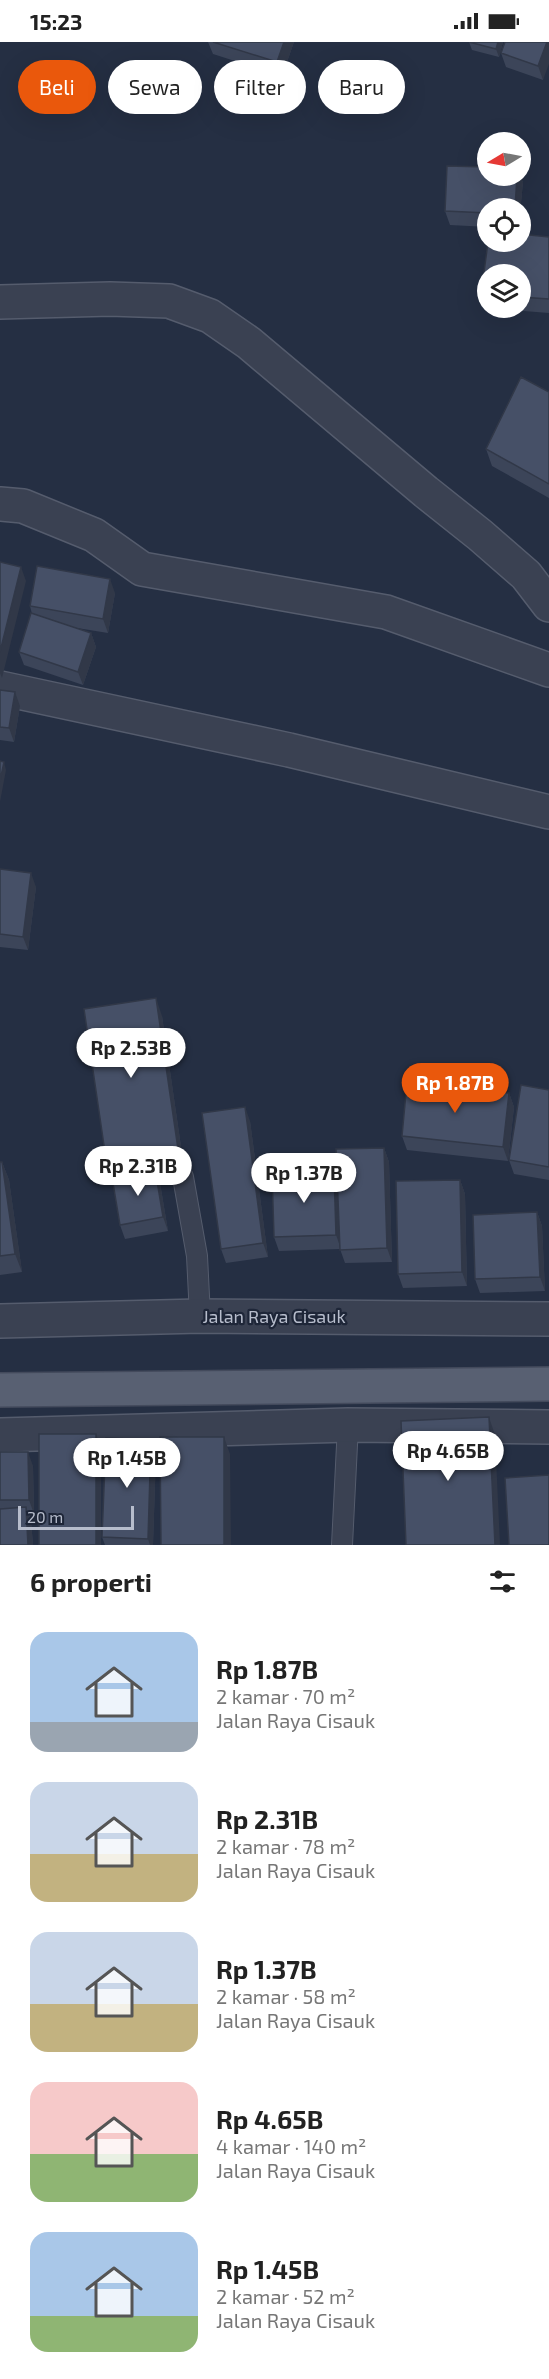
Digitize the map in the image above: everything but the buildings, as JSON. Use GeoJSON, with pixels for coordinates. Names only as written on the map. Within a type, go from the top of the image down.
{"type":"FeatureCollection","features":[{"type":"Feature","properties":{"kind":"main road"},"geometry":{"type":"LineString","coordinates":[[0,1373],[549,1368]]}},
{"type":"Feature","properties":{"kind":"main road"},"geometry":{"type":"LineString","coordinates":[[0,1390],[549,1384]]}},
{"type":"Feature","properties":{"kind":"street"},"geometry":{"type":"LineString","coordinates":[[0,302],[110,299],[169,302],[210,316],[249,343],[480,535],[526,575],[549,604]]}},
{"type":"Feature","properties":{"kind":"street"},"geometry":{"type":"LineString","coordinates":[[0,504],[23,506],[94,535],[142,569],[386,612],[549,670]]}},
{"type":"Feature","properties":{"kind":"street"},"geometry":{"type":"LineString","coordinates":[[0,688],[289,750],[549,812]]}},
{"type":"Feature","properties":{"kind":"street","name":"Jalan Raya Cisauk"},"geometry":{"type":"LineString","coordinates":[[0,1321],[200,1316],[549,1319]]}},
{"type":"Feature","properties":{"kind":"street"},"geometry":{"type":"LineString","coordinates":[[0,1435],[348,1425],[549,1427]]}},
{"type":"Feature","properties":{"kind":"lane"},"geometry":{"type":"LineString","coordinates":[[183,1177],[197,1256],[200,1316]]}},
{"type":"Feature","properties":{"kind":"lane"},"geometry":{"type":"LineString","coordinates":[[342,1545],[348,1425]]}}]}
